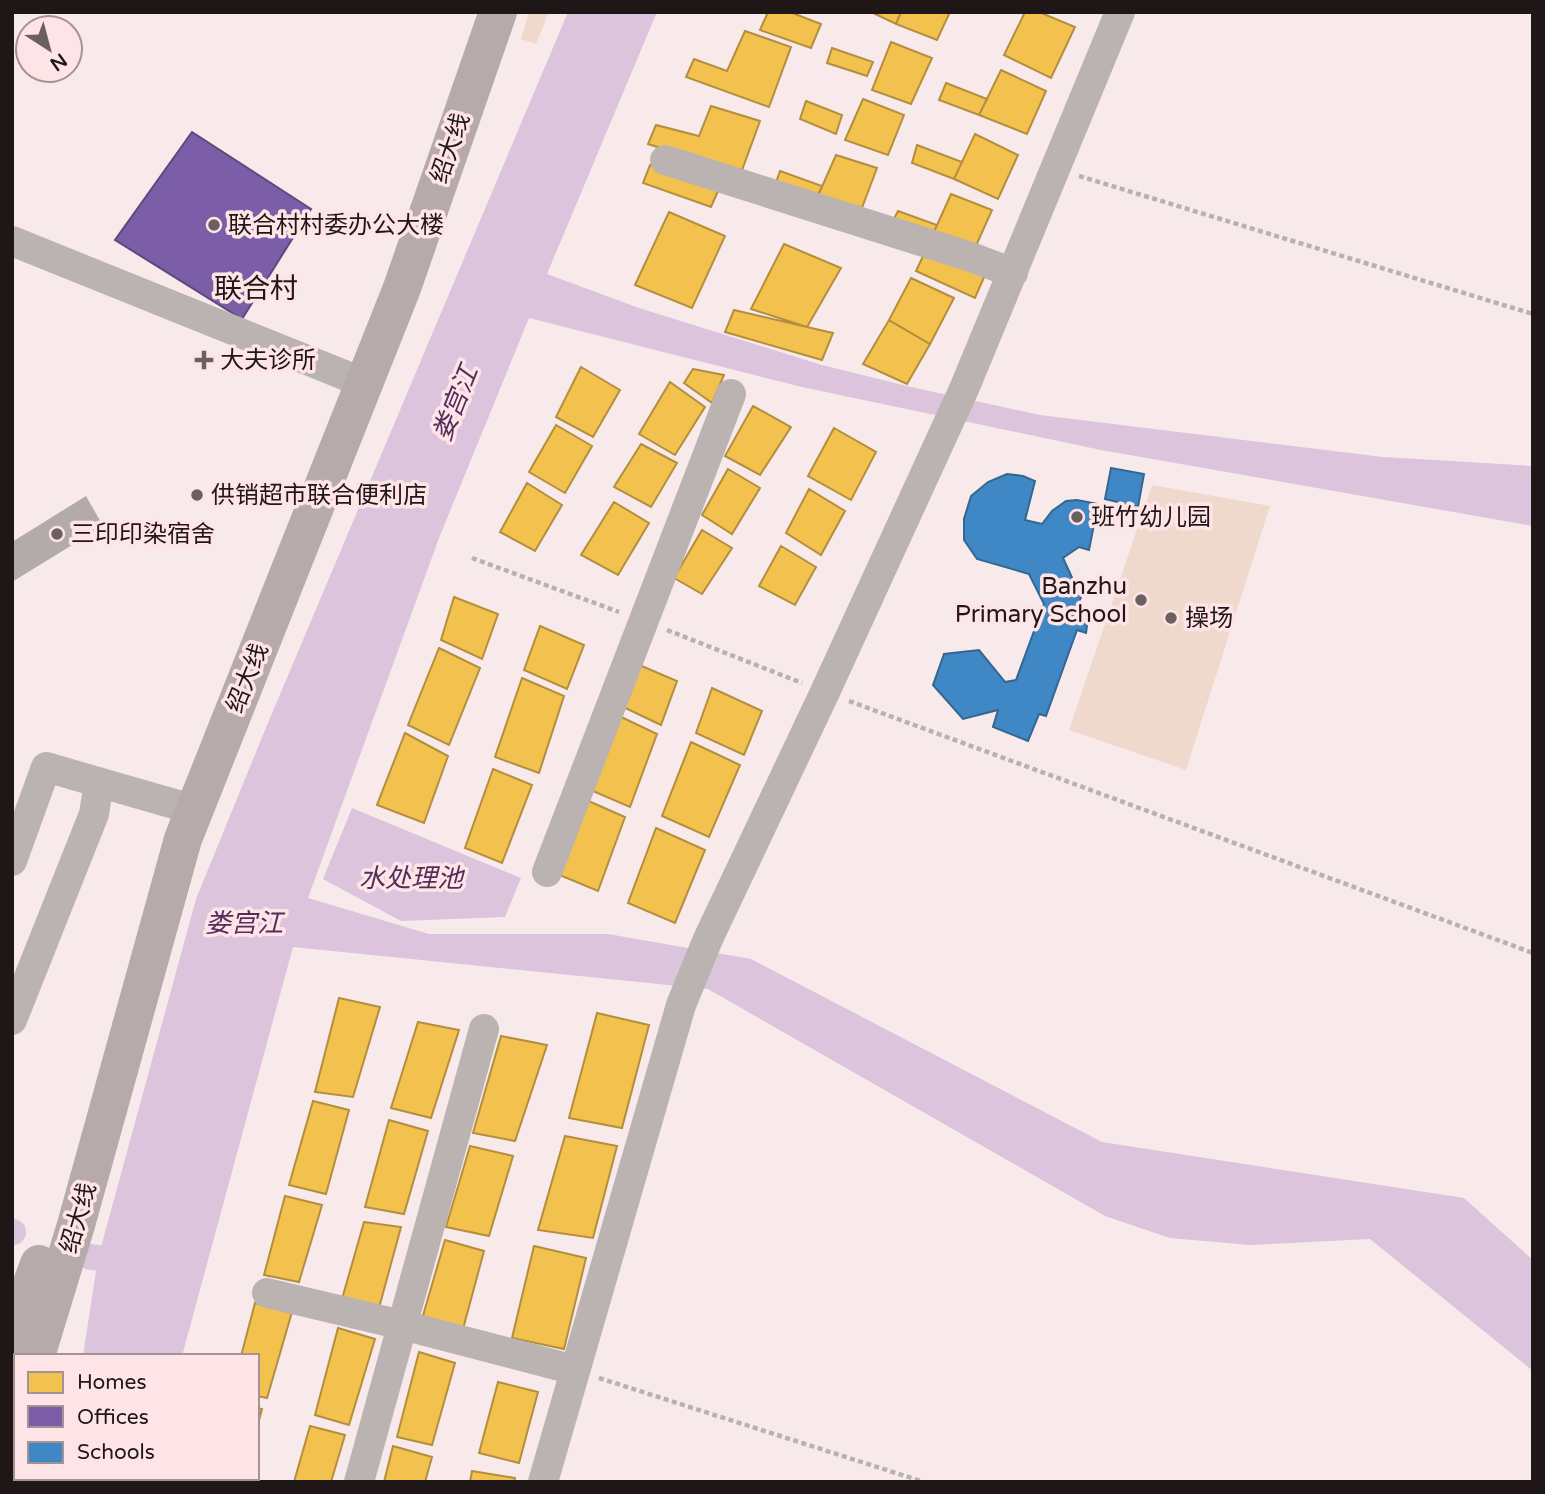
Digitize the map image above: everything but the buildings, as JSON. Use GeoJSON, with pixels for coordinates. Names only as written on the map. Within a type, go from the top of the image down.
{"type":"FeatureCollection","features":[{"type":"Feature","properties":{"kind":"main road","name":"绍大线"},"geometry":{"type":"LineString","coordinates":[[23,1338],[80,1212],[183,839],[184,807],[354,379],[382,281],[476,12]]}},
{"type":"Feature","properties":{"kind":"main road","name":"绍大线"},"geometry":{"type":"LineString","coordinates":[[354,379],[402,288],[498,12]]}},
{"type":"Feature","properties":{"kind":"street"},"geometry":{"type":"LineString","coordinates":[[543,1482],[681,1005],[708,939],[942,439],[1120,12]]}},
{"type":"Feature","properties":{"kind":"street"},"geometry":{"type":"LineString","coordinates":[[665,160],[971,257],[1013,273]]}},
{"type":"Feature","properties":{"kind":"street"},"geometry":{"type":"LineString","coordinates":[[12,241],[354,379]]}},
{"type":"Feature","properties":{"kind":"street"},"geometry":{"type":"LineString","coordinates":[[547,872],[731,394]]}},
{"type":"Feature","properties":{"kind":"street"},"geometry":{"type":"LineString","coordinates":[[12,861],[46,767],[184,807]]}},
{"type":"Feature","properties":{"kind":"street"},"geometry":{"type":"LineString","coordinates":[[12,1020],[94,814],[99,782]]}},
{"type":"Feature","properties":{"kind":"street"},"geometry":{"type":"LineString","coordinates":[[359,1482],[484,1029]]}},
{"type":"Feature","properties":{"kind":"street"},"geometry":{"type":"LineString","coordinates":[[268,1293],[575,1370]]}},
{"type":"Feature","properties":{"kind":"path"},"geometry":{"type":"LineString","coordinates":[[1055,169],[1533,314]]}},
{"type":"Feature","properties":{"kind":"path"},"geometry":{"type":"LineString","coordinates":[[472,558],[644,621],[825,692],[1533,953]]}},
{"type":"Feature","properties":{"kind":"path"},"geometry":{"type":"LineString","coordinates":[[575,1370],[924,1482]]}},
{"type":"Feature","properties":{"kind":"shaded area"},"geometry":{"type":"Polygon","coordinates":[[[529,12],[549,12],[536,44],[521,39],[529,12]]]}},
{"type":"Feature","properties":{"kind":"shaded area","name":"操场"},"geometry":{"type":"Polygon","coordinates":[[[1152,485],[1270,506],[1186,770],[1069,730],[1152,485]]]}},
{"type":"Feature","properties":{"kind":"water","name":"娄宫江"},"geometry":{"type":"Polygon","coordinates":[[[568,12],[657,12],[547,274],[639,308],[822,365],[1040,415],[1383,457],[1533,466],[1533,526],[1101,450],[802,387],[529,318],[439,538],[308,898],[429,934],[608,934],[751,959],[1102,1142],[1464,1198],[1533,1260],[1533,1371],[1370,1239],[1250,1245],[1170,1238],[1105,1216],[708,989],[293,947],[183,1354],[83,1354],[98,1258],[196,899],[568,12]]]}},
{"type":"Feature","properties":{"kind":"water","name":"水处理池"},"geometry":{"type":"Polygon","coordinates":[[[352,808],[521,878],[505,917],[401,921],[323,879],[352,808]]]}},
{"type":"Feature","properties":{"kind":"water"},"geometry":{"type":"Polygon","coordinates":[[[58,1480],[148,1480],[148,1482],[58,1480]]]}},
{"type":"Feature","properties":{"kind":"waterway"},"geometry":{"type":"LineString","coordinates":[[91,1257],[98,1258]]}},
{"type":"Feature","properties":{"kind":"place","name":"联合村村委办公大楼"},"geometry":{"type":"Point","coordinates":[214,225]}},
{"type":"Feature","properties":{"kind":"place","name":"大夫诊所"},"geometry":{"type":"Point","coordinates":[204,360]}},
{"type":"Feature","properties":{"kind":"place","name":"供销超市联合便利店"},"geometry":{"type":"Point","coordinates":[197,495]}},
{"type":"Feature","properties":{"kind":"place","name":"班竹幼儿园"},"geometry":{"type":"Point","coordinates":[1077,517]}},
{"type":"Feature","properties":{"kind":"place","name":"三印印染宿舍"},"geometry":{"type":"Point","coordinates":[57,534]}},
{"type":"Feature","properties":{"kind":"place","name":"Banzhu Primary School"},"geometry":{"type":"Point","coordinates":[1141,600]}},
{"type":"Feature","properties":{"kind":"place","name":"操场"},"geometry":{"type":"Point","coordinates":[1171,618]}},
{"type":"Feature","properties":{"kind":"district","name":"联合村"},"geometry":{"type":"Point","coordinates":[256,288]}}]}
